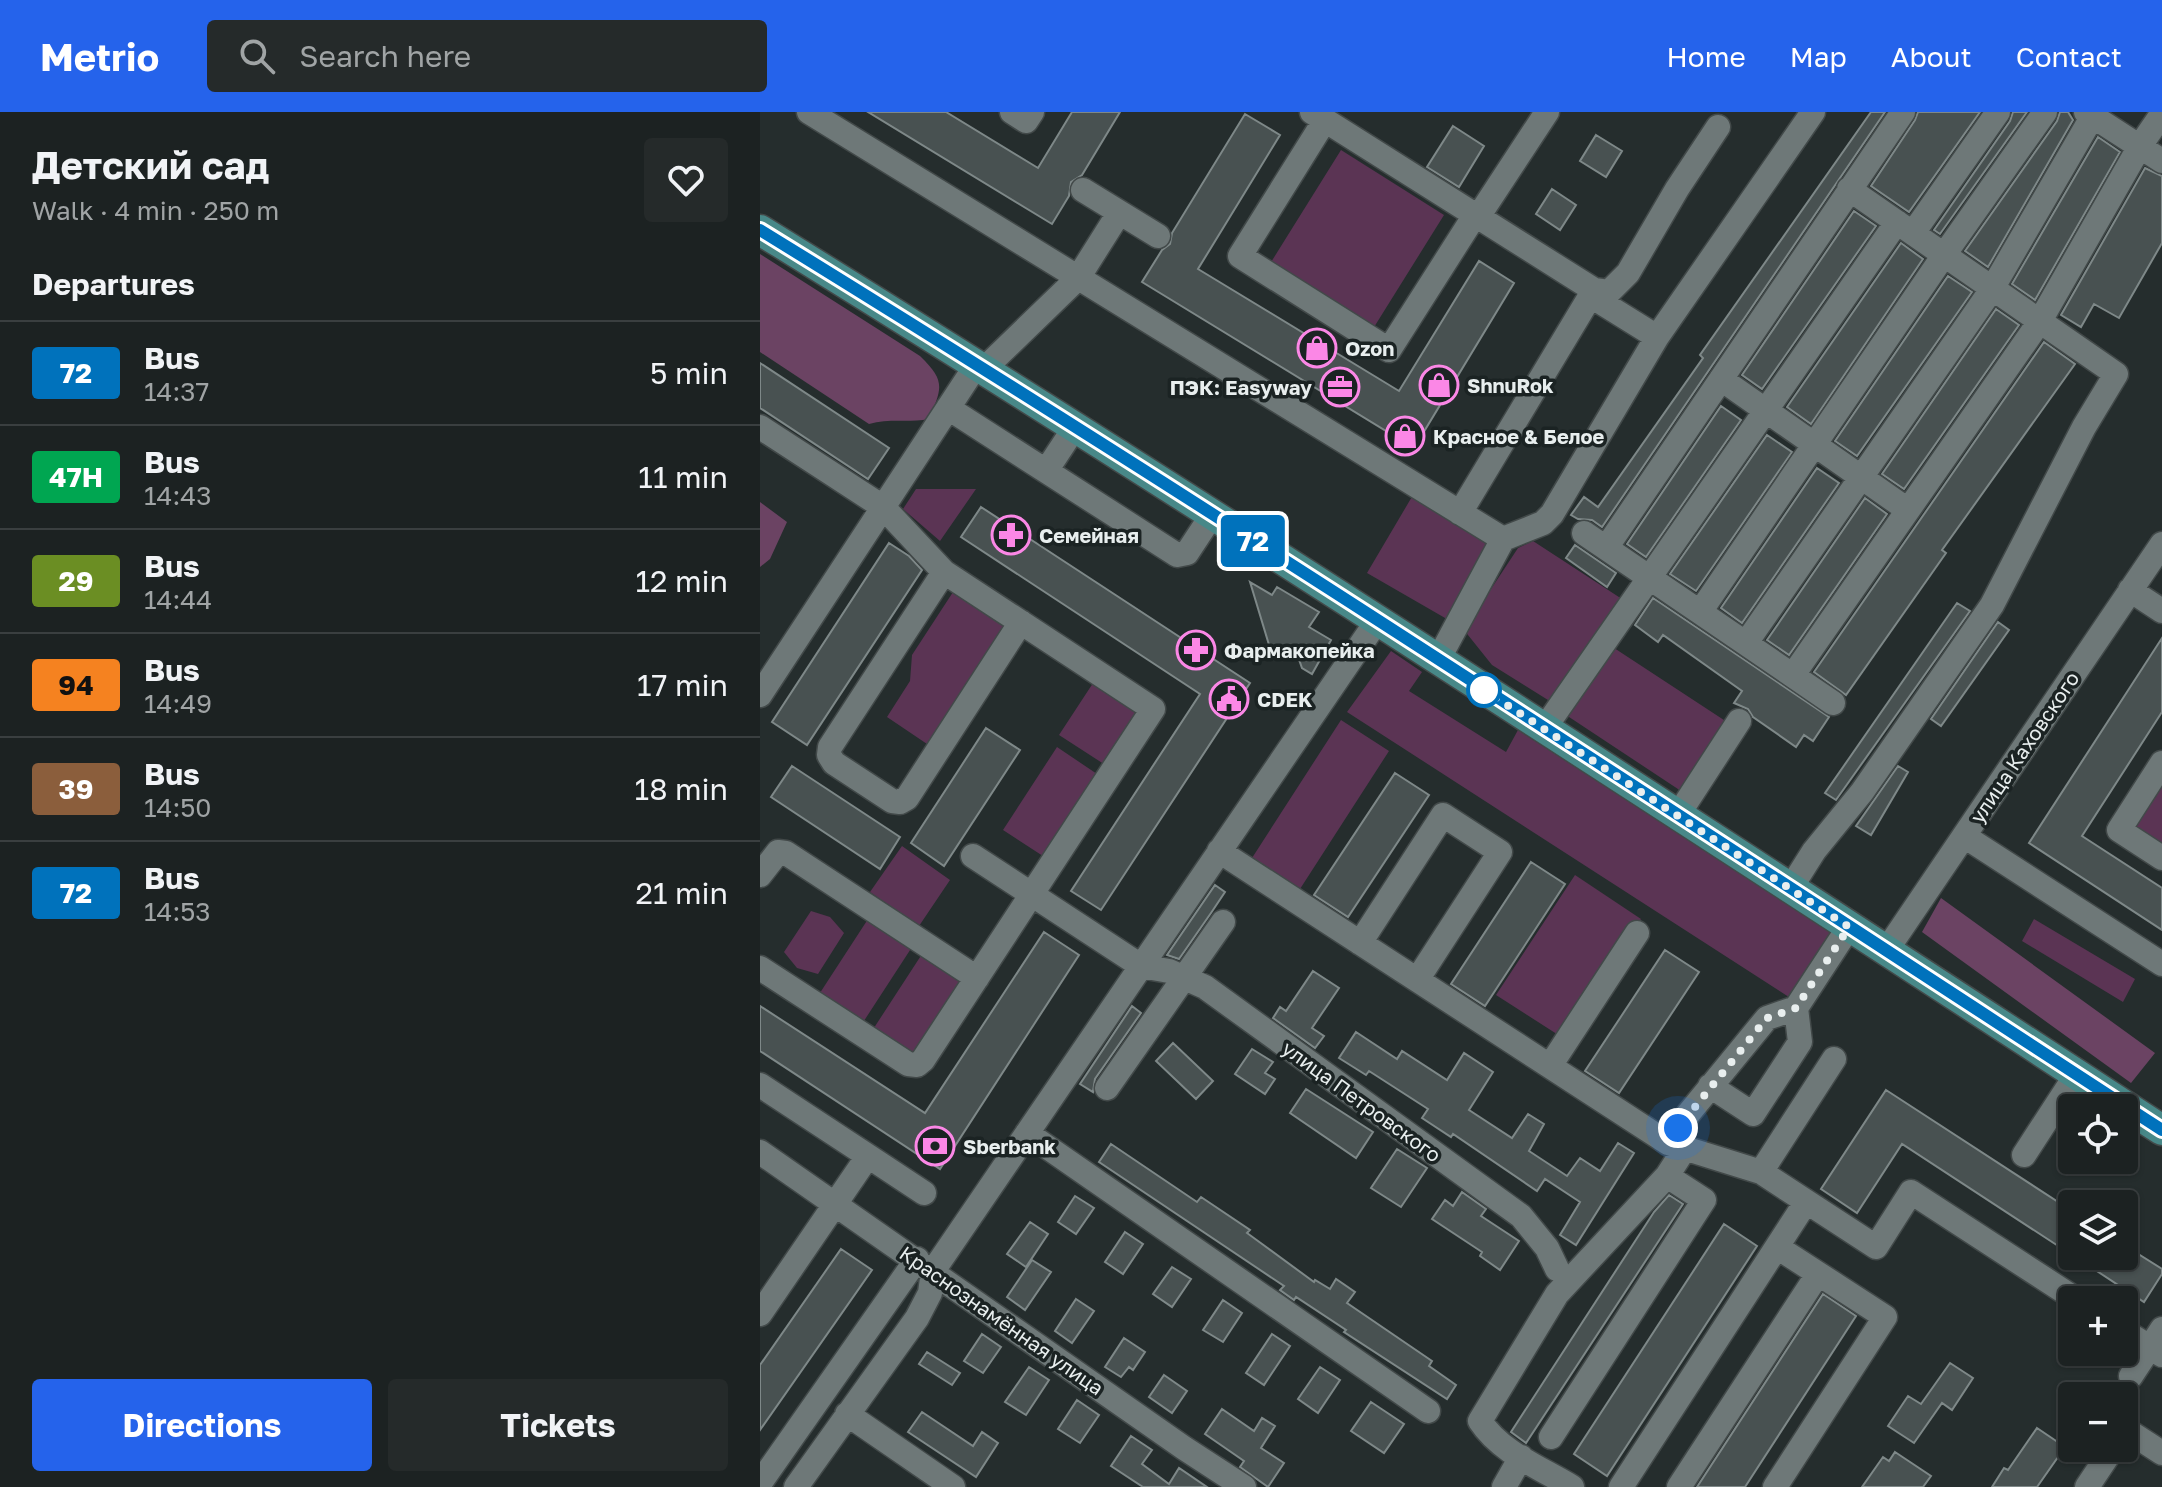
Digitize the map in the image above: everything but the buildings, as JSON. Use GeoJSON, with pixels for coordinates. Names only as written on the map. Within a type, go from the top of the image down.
{"type":"FeatureCollection","features":[{"type":"Feature","properties":{"kind":"main road"},"geometry":{"type":"LineString","coordinates":[[760,230],[980,366],[1438,660],[2162,1130]]}},
{"type":"Feature","properties":{"kind":"street"},"geometry":{"type":"LineString","coordinates":[[809,112],[1503,539]]}},
{"type":"Feature","properties":{"kind":"street"},"geometry":{"type":"LineString","coordinates":[[1012,112],[1026,121],[1032,112]]}},
{"type":"Feature","properties":{"kind":"street"},"geometry":{"type":"LineString","coordinates":[[1547,112],[1476,216],[1389,350],[1240,256],[1319,116],[1476,216],[1657,337]]}},
{"type":"Feature","properties":{"kind":"street"},"geometry":{"type":"LineString","coordinates":[[1438,660],[1503,539],[1543,523],[1552,514],[1657,337],[1813,112]]}},
{"type":"Feature","properties":{"kind":"street"},"geometry":{"type":"LineString","coordinates":[[1606,548],[1903,112]]}},
{"type":"Feature","properties":{"kind":"street"},"geometry":{"type":"LineString","coordinates":[[1544,729],[1767,411],[1905,228],[1998,112]]}},
{"type":"Feature","properties":{"kind":"street"},"geometry":{"type":"LineString","coordinates":[[1700,612],[2045,112]]}},
{"type":"Feature","properties":{"kind":"street"},"geometry":{"type":"LineString","coordinates":[[1746,643],[1992,289],[2091,113],[2162,161]]}},
{"type":"Feature","properties":{"kind":"street"},"geometry":{"type":"LineString","coordinates":[[1793,675],[2040,321],[2140,146],[2162,114]]}},
{"type":"Feature","properties":{"kind":"street"},"geometry":{"type":"LineString","coordinates":[[1592,293],[1609,292],[1628,273],[1718,127]]}},
{"type":"Feature","properties":{"kind":"street"},"geometry":{"type":"LineString","coordinates":[[1790,889],[1814,851],[1862,792],[1992,605],[2084,427],[2116,374],[1849,189]]}},
{"type":"Feature","properties":{"kind":"street"},"geometry":{"type":"LineString","coordinates":[[1083,190],[1158,236]]}},
{"type":"Feature","properties":{"kind":"street"},"geometry":{"type":"LineString","coordinates":[[760,695],[948,408],[980,366],[1078,278],[1119,213]]}},
{"type":"Feature","properties":{"kind":"street"},"geometry":{"type":"LineString","coordinates":[[1460,513],[1592,293]]}},
{"type":"Feature","properties":{"kind":"street"},"geometry":{"type":"LineString","coordinates":[[1721,379],[1908,510]]}},
{"type":"Feature","properties":{"kind":"street"},"geometry":{"type":"LineString","coordinates":[[948,408],[1177,555],[1187,553],[1212,515]]}},
{"type":"Feature","properties":{"kind":"street"},"geometry":{"type":"LineString","coordinates":[[760,427],[883,507],[944,572],[1153,709],[917,1065],[908,1064],[760,968]]}},
{"type":"Feature","properties":{"kind":"street"},"geometry":{"type":"LineString","coordinates":[[1046,471],[1075,427]]}},
{"type":"Feature","properties":{"kind":"street"},"geometry":{"type":"LineString","coordinates":[[1584,533],[1833,703]]}},
{"type":"Feature","properties":{"kind":"street","name":"улица Каховского"},"geometry":{"type":"LineString","coordinates":[[1886,951],[2130,590],[2155,569],[2162,544]]}},
{"type":"Feature","properties":{"kind":"street"},"geometry":{"type":"LineString","coordinates":[[944,572],[830,747],[829,755],[834,763],[892,801],[900,802],[907,798],[1021,622]]}},
{"type":"Feature","properties":{"kind":"street"},"geometry":{"type":"LineString","coordinates":[[2130,590],[2162,611]]}},
{"type":"Feature","properties":{"kind":"street"},"geometry":{"type":"LineString","coordinates":[[760,1483],[1027,1133],[1377,621]]}},
{"type":"Feature","properties":{"kind":"street"},"geometry":{"type":"LineString","coordinates":[[1678,815],[1739,721]]}},
{"type":"Feature","properties":{"kind":"street"},"geometry":{"type":"LineString","coordinates":[[2162,763],[2119,830],[2162,858]]}},
{"type":"Feature","properties":{"kind":"street"},"geometry":{"type":"LineString","coordinates":[[1360,943],[1443,815],[1478,837],[1500,852],[1417,980]]}},
{"type":"Feature","properties":{"kind":"street"},"geometry":{"type":"LineString","coordinates":[[1964,836],[2162,964]]}},
{"type":"Feature","properties":{"kind":"street"},"geometry":{"type":"LineString","coordinates":[[1219,851],[1676,1146],[1761,1172],[1876,1247],[1911,1192],[2058,1288]]}},
{"type":"Feature","properties":{"kind":"street"},"geometry":{"type":"LineString","coordinates":[[760,875],[772,856],[778,852],[786,853],[977,978]]}},
{"type":"Feature","properties":{"kind":"street","name":"улица Петровского"},"geometry":{"type":"LineString","coordinates":[[973,856],[1141,966],[1184,977],[1205,987],[1521,1216],[1547,1248],[1557,1269]]}},
{"type":"Feature","properties":{"kind":"street"},"geometry":{"type":"LineString","coordinates":[[1107,1088],[1223,922]]}},
{"type":"Feature","properties":{"kind":"street"},"geometry":{"type":"LineString","coordinates":[[1572,1487],[1521,1457],[1488,1433],[1480,1421],[1557,1294],[1667,1176],[1676,1146],[1710,1086],[1767,1018],[1796,1008],[1849,927]]}},
{"type":"Feature","properties":{"kind":"street"},"geometry":{"type":"LineString","coordinates":[[1550,1066],[1637,933]]}},
{"type":"Feature","properties":{"kind":"street"},"geometry":{"type":"LineString","coordinates":[[1710,1086],[1753,1114],[1800,1042],[1796,1008]]}},
{"type":"Feature","properties":{"kind":"street"},"geometry":{"type":"LineString","coordinates":[[1761,1172],[1834,1059]]}},
{"type":"Feature","properties":{"kind":"street"},"geometry":{"type":"LineString","coordinates":[[2024,1155],[2076,1075]]}},
{"type":"Feature","properties":{"kind":"street"},"geometry":{"type":"LineString","coordinates":[[760,1085],[924,1193]]}},
{"type":"Feature","properties":{"kind":"street"},"geometry":{"type":"LineString","coordinates":[[1027,1133],[1428,1411]]}},
{"type":"Feature","properties":{"kind":"street","name":"Краснознамённая улица"},"geometry":{"type":"LineString","coordinates":[[760,1152],[1244,1487]]}},
{"type":"Feature","properties":{"kind":"street"},"geometry":{"type":"LineString","coordinates":[[760,1314],[868,1156]]}},
{"type":"Feature","properties":{"kind":"street"},"geometry":{"type":"LineString","coordinates":[[1551,1437],[1704,1200],[1667,1176]]}},
{"type":"Feature","properties":{"kind":"street"},"geometry":{"type":"LineString","coordinates":[[1621,1487],[1806,1202]]}},
{"type":"Feature","properties":{"kind":"street"},"geometry":{"type":"LineString","coordinates":[[1775,1487],[1885,1317],[1777,1247]]}},
{"type":"Feature","properties":{"kind":"street"},"geometry":{"type":"LineString","coordinates":[[796,1487],[917,1318],[930,1293],[925,1265]]}},
{"type":"Feature","properties":{"kind":"street"},"geometry":{"type":"LineString","coordinates":[[1679,1487],[1818,1274]]}},
{"type":"Feature","properties":{"kind":"street"},"geometry":{"type":"LineString","coordinates":[[2131,1376],[2158,1344],[2138,1336]]}},
{"type":"Feature","properties":{"kind":"street"},"geometry":{"type":"LineString","coordinates":[[847,1414],[953,1487]]}},
{"type":"Feature","properties":{"kind":"street"},"geometry":{"type":"LineString","coordinates":[[2138,1437],[2162,1453]]}},
{"type":"Feature","properties":{"kind":"street"},"geometry":{"type":"LineString","coordinates":[[1504,1487],[1521,1457]]}},
{"type":"Feature","properties":{"kind":"street"},"geometry":{"type":"LineString","coordinates":[[2087,1487],[2104,1462]]}},
{"type":"Feature","properties":{"kind":"shaded area"},"geometry":{"type":"Polygon","coordinates":[[[1341,150],[1444,215],[1371,332],[1268,267],[1341,150]]]}},
{"type":"Feature","properties":{"kind":"shaded area"},"geometry":{"type":"Polygon","coordinates":[[[760,254],[920,356],[934,372],[939,385],[929,419],[869,424],[760,352],[760,254]]]}},
{"type":"Feature","properties":{"kind":"shaded area"},"geometry":{"type":"Polygon","coordinates":[[[916,489],[976,489],[940,541],[903,509],[916,489]]]}},
{"type":"Feature","properties":{"kind":"shaded area"},"geometry":{"type":"Polygon","coordinates":[[[1413,495],[1498,544],[1452,622],[1367,573],[1413,495]]]}},
{"type":"Feature","properties":{"kind":"shaded area"},"geometry":{"type":"Polygon","coordinates":[[[760,502],[787,522],[770,559],[760,567],[760,502]]]}},
{"type":"Feature","properties":{"kind":"shaded area"},"geometry":{"type":"Polygon","coordinates":[[[1533,541],[1625,601],[1556,705],[1492,665],[1464,630],[1518,548],[1533,541]]]}},
{"type":"Feature","properties":{"kind":"shaded area"},"geometry":{"type":"Polygon","coordinates":[[[955,589],[1010,624],[930,746],[887,717],[910,681],[912,655],[955,589]]]}},
{"type":"Feature","properties":{"kind":"shaded area"},"geometry":{"type":"Polygon","coordinates":[[[1608,644],[1730,724],[1684,793],[1563,713],[1608,644]]]}},
{"type":"Feature","properties":{"kind":"shaded area"},"geometry":{"type":"Polygon","coordinates":[[[1391,651],[1422,672],[1409,691],[1506,752],[1518,730],[1835,935],[1792,999],[1347,712],[1391,651]]]}},
{"type":"Feature","properties":{"kind":"shaded area"},"geometry":{"type":"Polygon","coordinates":[[[1097,677],[1148,710],[1110,768],[1059,735],[1097,677]]]}},
{"type":"Feature","properties":{"kind":"shaded area"},"geometry":{"type":"Polygon","coordinates":[[[1341,720],[1389,751],[1300,889],[1252,858],[1341,720]]]}},
{"type":"Feature","properties":{"kind":"shaded area"},"geometry":{"type":"Polygon","coordinates":[[[1057,747],[1100,776],[1046,858],[1003,830],[1057,747]]]}},
{"type":"Feature","properties":{"kind":"shaded area"},"geometry":{"type":"Polygon","coordinates":[[[2162,776],[2162,846],[2138,830],[2135,824],[2162,776]]]}},
{"type":"Feature","properties":{"kind":"shaded area"},"geometry":{"type":"Polygon","coordinates":[[[902,846],[950,880],[919,926],[870,892],[902,846]]]}},
{"type":"Feature","properties":{"kind":"shaded area"},"geometry":{"type":"Polygon","coordinates":[[[1575,875],[1641,919],[1563,1038],[1496,995],[1575,875]]]}},
{"type":"Feature","properties":{"kind":"shaded area"},"geometry":{"type":"Polygon","coordinates":[[[1941,898],[2155,1053],[2131,1083],[1922,932],[1941,898]]]}},
{"type":"Feature","properties":{"kind":"shaded area"},"geometry":{"type":"Polygon","coordinates":[[[811,911],[830,917],[844,933],[818,974],[797,968],[784,952],[811,911]]]}},
{"type":"Feature","properties":{"kind":"shaded area"},"geometry":{"type":"Polygon","coordinates":[[[870,916],[914,944],[860,1027],[816,999],[870,916]]]}},
{"type":"Feature","properties":{"kind":"shaded area"},"geometry":{"type":"Polygon","coordinates":[[[2034,919],[2135,979],[2123,1002],[2022,941],[2034,919]]]}},
{"type":"Feature","properties":{"kind":"shaded area"},"geometry":{"type":"Polygon","coordinates":[[[924,951],[967,979],[913,1062],[870,1034],[924,951]]]}},
{"type":"Feature","properties":{"kind":"bus line","name":"72"},"geometry":{"type":"LineString","coordinates":[[760,230],[977,364],[1418,647],[2162,1130]]}},
{"type":"Feature","properties":{"kind":"place","name":"Ozon"},"geometry":{"type":"Point","coordinates":[1317,348]}},
{"type":"Feature","properties":{"kind":"place","name":"ShnuRok"},"geometry":{"type":"Point","coordinates":[1439,385]}},
{"type":"Feature","properties":{"kind":"place","name":"ПЭК: Easyway"},"geometry":{"type":"Point","coordinates":[1340,387]}},
{"type":"Feature","properties":{"kind":"place","name":"Красное & Белое"},"geometry":{"type":"Point","coordinates":[1405,436]}},
{"type":"Feature","properties":{"kind":"place","name":"Семейная"},"geometry":{"type":"Point","coordinates":[1011,535]}},
{"type":"Feature","properties":{"kind":"place","name":"Фармакопейка"},"geometry":{"type":"Point","coordinates":[1196,650]}},
{"type":"Feature","properties":{"kind":"place","name":"CDEK"},"geometry":{"type":"Point","coordinates":[1229,699]}},
{"type":"Feature","properties":{"kind":"place","name":"Sberbank"},"geometry":{"type":"Point","coordinates":[935,1146]}},
{"type":"Feature","properties":{"kind":"route"},"geometry":{"type":"LineString","coordinates":[[1484,690],[1849,927],[1796,1008],[1767,1018],[1678,1128]]}}]}
